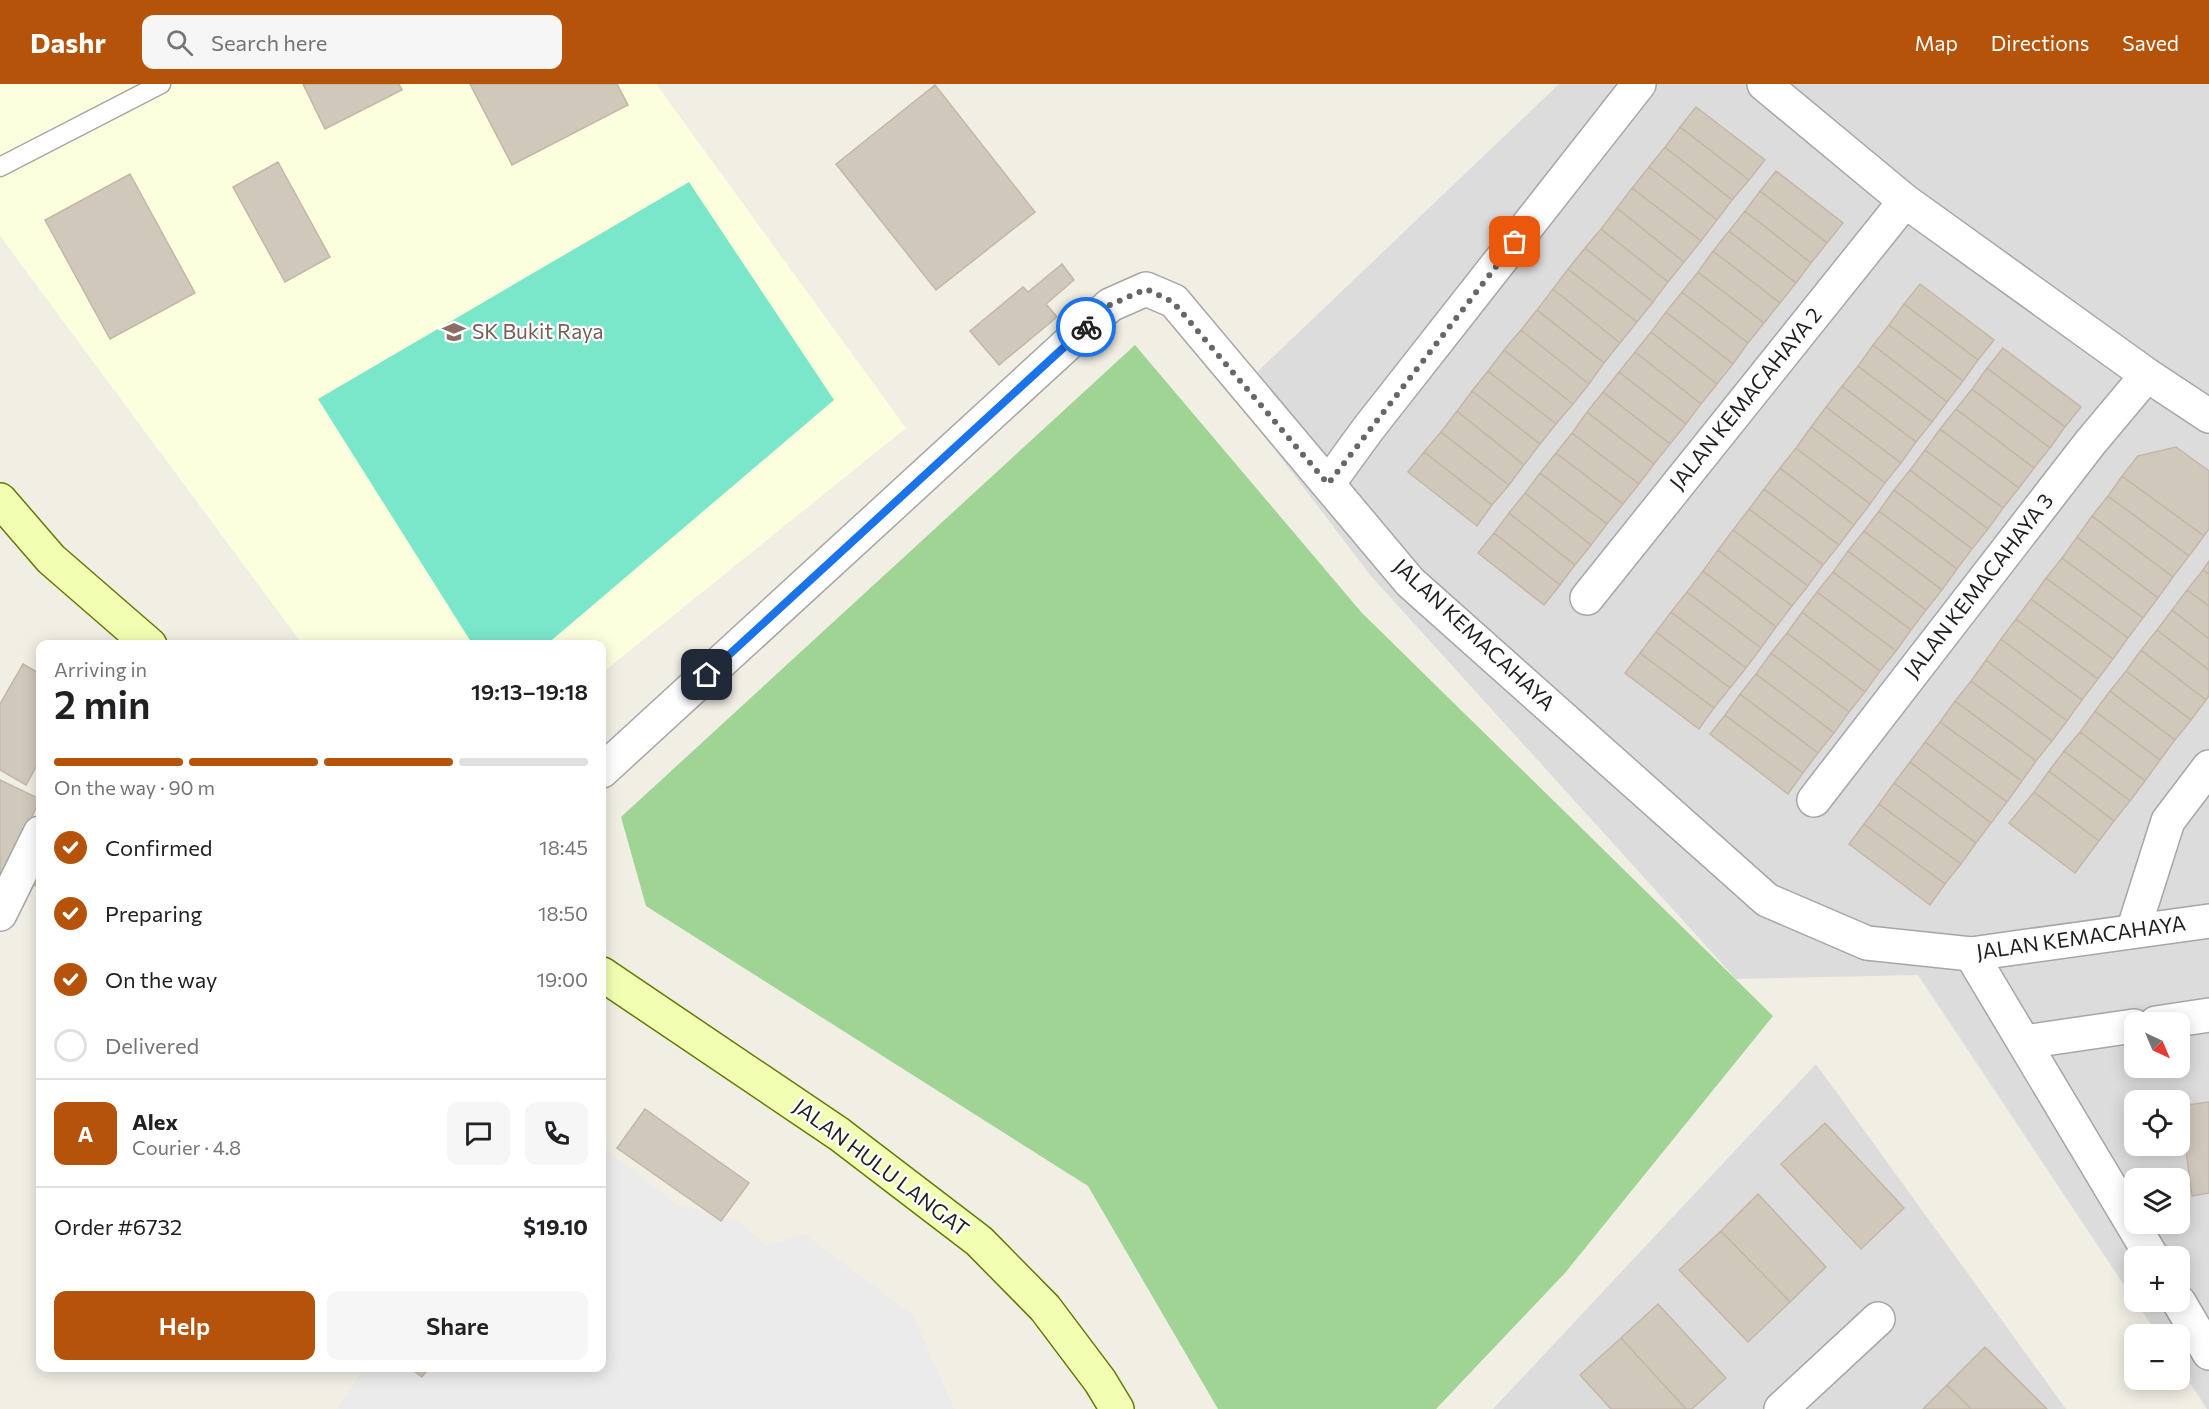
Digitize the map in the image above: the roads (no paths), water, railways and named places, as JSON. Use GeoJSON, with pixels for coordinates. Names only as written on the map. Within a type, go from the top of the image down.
{"type":"FeatureCollection","features":[{"type":"Feature","properties":{"kind":"main road"},"geometry":{"type":"LineString","coordinates":[[0,500],[51,559],[142,640]]}},
{"type":"Feature","properties":{"kind":"main road","name":"JALAN HULU LANGAT"},"geometry":{"type":"LineString","coordinates":[[606,977],[839,1134],[979,1241],[1045,1308],[1100,1381],[1117,1409]]}},
{"type":"Feature","properties":{"kind":"street"},"geometry":{"type":"LineString","coordinates":[[1328,484],[1368,429],[1639,84]]}},
{"type":"Feature","properties":{"kind":"street"},"geometry":{"type":"LineString","coordinates":[[1764,84],[1905,201],[2209,416]]}},
{"type":"Feature","properties":{"kind":"street","name":"JALAN KEMACAHAYA 2"},"geometry":{"type":"LineString","coordinates":[[1587,598],[1905,201]]}},
{"type":"Feature","properties":{"kind":"street","name":"JALAN KEMACAHAYA"},"geometry":{"type":"LineString","coordinates":[[606,767],[1110,305],[1146,289],[1173,302],[1410,582],[1767,900],[1867,943],[1971,954],[2209,921]]}},
{"type":"Feature","properties":{"kind":"street","name":"JALAN KEMACAHAYA 3"},"geometry":{"type":"LineString","coordinates":[[1814,800],[2090,443],[2148,375]]}},
{"type":"Feature","properties":{"kind":"street"},"geometry":{"type":"LineString","coordinates":[[2133,931],[2168,822],[2209,766]]}},
{"type":"Feature","properties":{"kind":"street"},"geometry":{"type":"LineString","coordinates":[[0,914],[36,841]]}},
{"type":"Feature","properties":{"kind":"street"},"geometry":{"type":"LineString","coordinates":[[1971,954],[2145,1246]]}},
{"type":"Feature","properties":{"kind":"street"},"geometry":{"type":"LineString","coordinates":[[2190,1018],[2209,1015]]}},
{"type":"Feature","properties":{"kind":"street"},"geometry":{"type":"LineString","coordinates":[[2024,1042],[2124,1027]]}},
{"type":"Feature","properties":{"kind":"street"},"geometry":{"type":"LineString","coordinates":[[2185,1312],[2209,1353]]}},
{"type":"Feature","properties":{"kind":"street"},"geometry":{"type":"LineString","coordinates":[[1780,1409],[1878,1319]]}},
{"type":"Feature","properties":{"kind":"lane"},"geometry":{"type":"LineString","coordinates":[[0,167],[161,84]]}},
{"type":"Feature","properties":{"kind":"place","name":"SK Bukit Raya"},"geometry":{"type":"Point","coordinates":[454,332]}}]}
